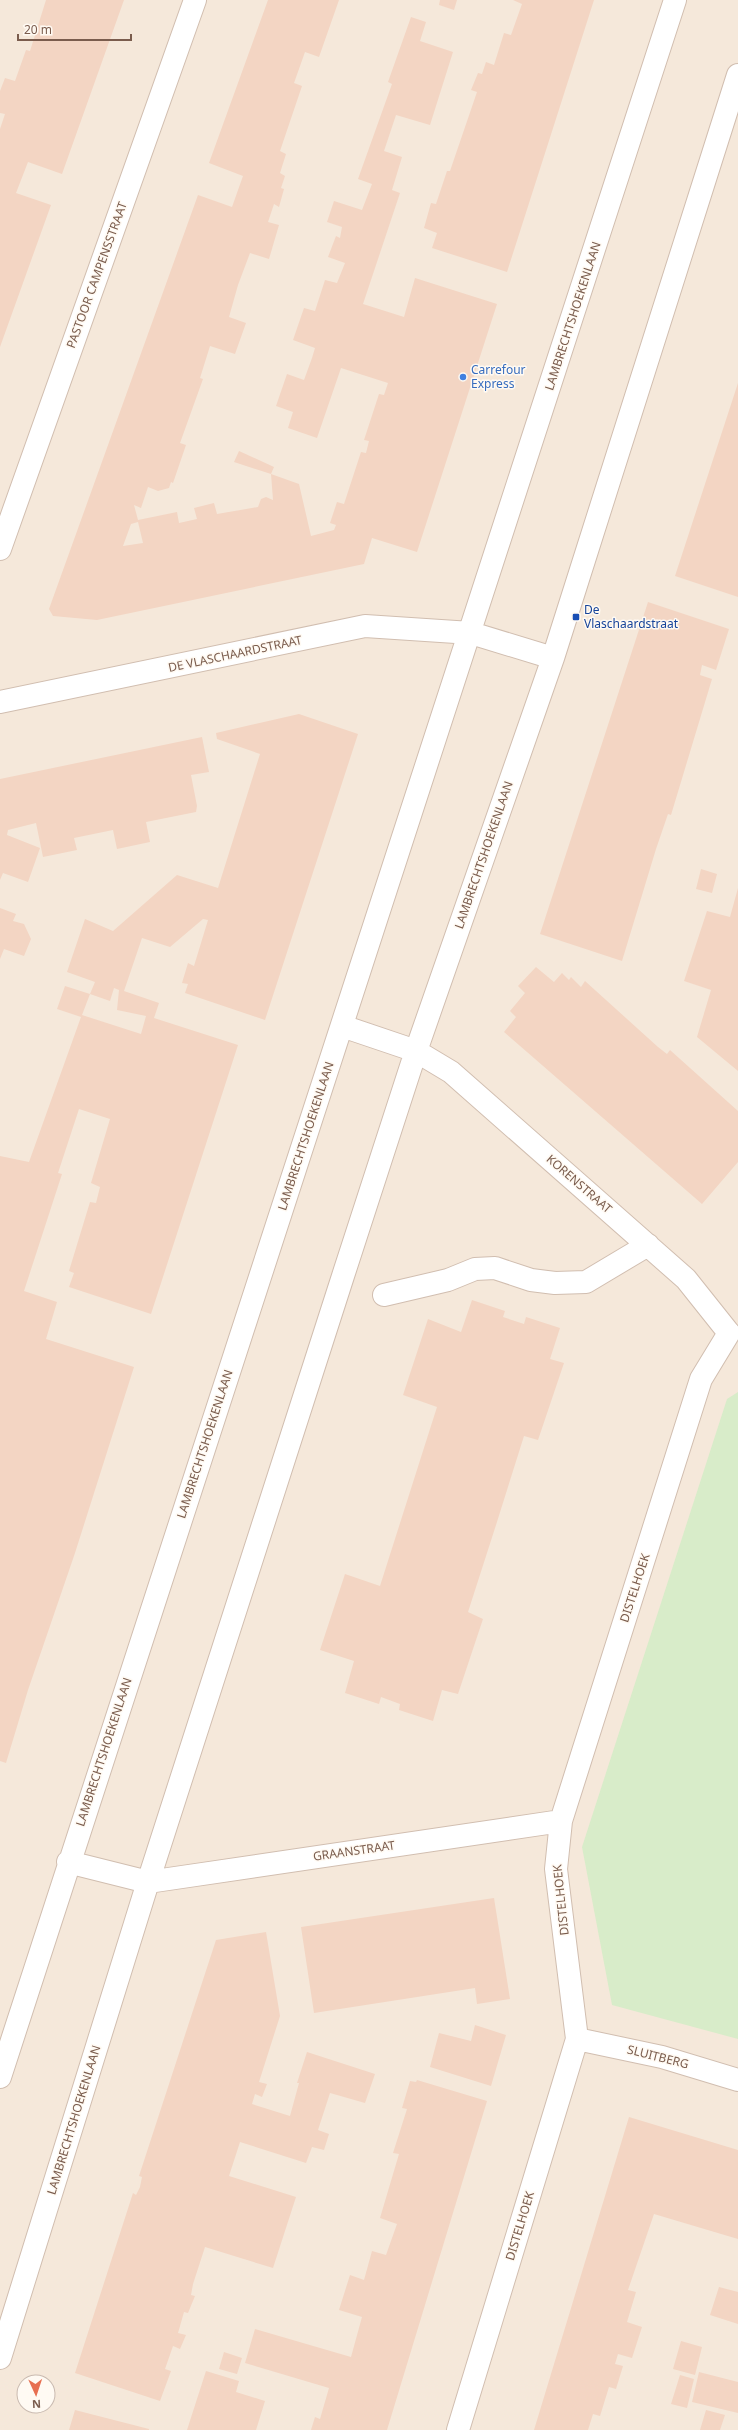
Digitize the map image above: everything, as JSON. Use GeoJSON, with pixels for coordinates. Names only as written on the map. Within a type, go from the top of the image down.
{"type":"FeatureCollection","features":[{"type":"Feature","properties":{"kind":"street","name":"PASTOOR CAMPENSSTRAAT"},"geometry":{"type":"LineString","coordinates":[[0,549],[195,0]]}},
{"type":"Feature","properties":{"kind":"street","name":"LAMBRECHTSHOEKENLAAN"},"geometry":{"type":"LineString","coordinates":[[0,2077],[68,1862],[471,633],[675,0]]}},
{"type":"Feature","properties":{"kind":"street","name":"LAMBRECHTSHOEKENLAAN"},"geometry":{"type":"LineString","coordinates":[[0,2358],[148,1882],[416,1051],[553,658],[738,75]]}},
{"type":"Feature","properties":{"kind":"street","name":"DE VLASCHAARDSTRAAT"},"geometry":{"type":"LineString","coordinates":[[0,702],[365,626],[471,633]]}},
{"type":"Feature","properties":{"kind":"street"},"geometry":{"type":"LineString","coordinates":[[471,633],[553,658]]}},
{"type":"Feature","properties":{"kind":"street"},"geometry":{"type":"LineString","coordinates":[[342,1026],[416,1051]]}},
{"type":"Feature","properties":{"kind":"street","name":"KORENSTRAAT"},"geometry":{"type":"LineString","coordinates":[[416,1051],[451,1072],[648,1245],[686,1279],[734,1333]]}},
{"type":"Feature","properties":{"kind":"street"},"geometry":{"type":"LineString","coordinates":[[384,1295],[448,1280],[475,1269],[495,1268],[531,1280],[555,1283],[586,1282],[648,1245]]}},
{"type":"Feature","properties":{"kind":"street","name":"DISTELHOEK"},"geometry":{"type":"LineString","coordinates":[[458,2430],[578,2038],[556,1869],[561,1821],[701,1379],[734,1333]]}},
{"type":"Feature","properties":{"kind":"street","name":"GRAANSTRAAT"},"geometry":{"type":"LineString","coordinates":[[148,1882],[561,1821]]}},
{"type":"Feature","properties":{"kind":"street"},"geometry":{"type":"LineString","coordinates":[[68,1862],[148,1882]]}},
{"type":"Feature","properties":{"kind":"street","name":"SLUITBERG"},"geometry":{"type":"LineString","coordinates":[[578,2038],[662,2057],[738,2080]]}},
{"type":"Feature","properties":{"kind":"shaded area"},"geometry":{"type":"Polygon","coordinates":[[[0,0],[738,0],[738,2430],[0,2430],[0,0]]]}},
{"type":"Feature","properties":{"kind":"green space"},"geometry":{"type":"Polygon","coordinates":[[[738,1392],[738,2039],[612,2005],[582,1847],[727,1399],[738,1392]]]}},
{"type":"Feature","properties":{"kind":"building"},"geometry":{"type":"Polygon","coordinates":[[[46,0],[124,0],[62,174],[28,162],[16,193],[51,205],[0,347],[0,129],[5,114],[0,113],[0,91],[5,78],[15,81],[26,50],[30,51],[46,0]]]}},
{"type":"Feature","properties":{"kind":"building"},"geometry":{"type":"Polygon","coordinates":[[[268,0],[339,0],[319,57],[305,52],[294,83],[302,86],[280,151],[286,154],[280,173],[285,176],[281,188],[284,189],[279,207],[274,204],[268,222],[279,225],[269,259],[250,253],[238,285],[229,317],[246,323],[235,354],[210,346],[200,378],[203,379],[180,443],[186,445],[173,483],[171,482],[169,488],[158,491],[148,487],[141,508],[134,505],[138,520],[177,512],[179,523],[197,519],[194,508],[214,503],[217,514],[258,507],[261,499],[266,497],[273,500],[271,474],[299,484],[311,536],[334,530],[336,525],[330,523],[337,502],[344,504],[361,452],[366,453],[369,441],[364,440],[379,394],[384,395],[388,383],[341,368],[317,438],[288,428],[293,412],[276,406],[287,374],[304,380],[315,348],[293,340],[304,308],[315,311],[325,280],[337,283],[345,263],[328,257],[336,236],[340,238],[342,227],[327,222],[334,201],[362,210],[372,184],[358,179],[392,84],[388,82],[411,17],[426,22],[420,41],[453,52],[430,125],[396,115],[384,151],[402,157],[392,190],[400,193],[363,304],[404,317],[415,278],[497,304],[417,552],[372,538],[364,564],[97,620],[53,616],[49,609],[198,195],[232,207],[243,176],[209,163],[268,0]],[[138,522],[131,524],[123,546],[143,543],[138,522]]]}},
{"type":"Feature","properties":{"kind":"building"},"geometry":{"type":"Polygon","coordinates":[[[440,0],[457,0],[454,10],[439,5],[440,0]]]}},
{"type":"Feature","properties":{"kind":"building"},"geometry":{"type":"Polygon","coordinates":[[[513,0],[594,0],[507,272],[432,248],[437,233],[424,228],[431,203],[436,204],[447,171],[450,171],[477,92],[471,90],[478,73],[482,74],[486,62],[494,65],[504,33],[511,35],[522,4],[513,0]]]}},
{"type":"Feature","properties":{"kind":"building"},"geometry":{"type":"Polygon","coordinates":[[[738,383],[738,597],[675,576],[738,383]]]}},
{"type":"Feature","properties":{"kind":"building"},"geometry":{"type":"Polygon","coordinates":[[[239,451],[274,467],[271,474],[234,462],[239,451]]]}},
{"type":"Feature","properties":{"kind":"building"},"geometry":{"type":"Polygon","coordinates":[[[648,602],[729,629],[716,670],[702,665],[700,675],[712,679],[671,815],[668,814],[656,849],[622,961],[540,934],[648,602]]]}},
{"type":"Feature","properties":{"kind":"building"},"geometry":{"type":"Polygon","coordinates":[[[299,714],[358,734],[265,1020],[185,993],[188,984],[182,983],[188,963],[194,966],[208,920],[203,919],[170,947],[142,938],[124,991],[159,1003],[154,1018],[238,1045],[151,1314],[69,1287],[74,1273],[69,1271],[90,1202],[96,1203],[100,1187],[91,1183],[110,1119],[79,1109],[58,1173],[62,1174],[24,1291],[57,1302],[46,1339],[134,1367],[75,1553],[28,1690],[6,1763],[0,1761],[0,1156],[29,1162],[81,1017],[57,1009],[65,986],[90,994],[95,982],[67,972],[85,919],[113,931],[177,875],[218,888],[260,754],[217,739],[216,733],[299,714]],[[114,988],[110,1001],[90,994],[82,1015],[141,1034],[146,1016],[117,1010],[119,990],[114,988]]]}},
{"type":"Feature","properties":{"kind":"building"},"geometry":{"type":"Polygon","coordinates":[[[202,737],[209,772],[191,775],[197,806],[196,812],[146,822],[150,842],[117,849],[113,830],[74,838],[77,850],[43,857],[36,823],[8,830],[7,835],[40,848],[28,882],[3,873],[0,880],[0,779],[202,737]]]}},
{"type":"Feature","properties":{"kind":"building"},"geometry":{"type":"Polygon","coordinates":[[[701,869],[717,874],[712,893],[696,889],[701,869]]]}},
{"type":"Feature","properties":{"kind":"building"},"geometry":{"type":"Polygon","coordinates":[[[738,888],[738,1071],[697,1037],[711,990],[684,981],[707,911],[730,917],[738,888]]]}},
{"type":"Feature","properties":{"kind":"building"},"geometry":{"type":"Polygon","coordinates":[[[0,908],[16,914],[13,921],[24,924],[31,939],[24,956],[4,949],[0,959],[0,908]]]}},
{"type":"Feature","properties":{"kind":"building"},"geometry":{"type":"Polygon","coordinates":[[[536,967],[554,982],[562,973],[569,980],[571,977],[581,987],[585,981],[658,1047],[667,1054],[670,1050],[738,1111],[738,1162],[702,1204],[504,1032],[516,1017],[510,1011],[525,993],[518,986],[536,967]]]}},
{"type":"Feature","properties":{"kind":"building"},"geometry":{"type":"Polygon","coordinates":[[[472,1300],[505,1311],[503,1317],[524,1324],[526,1317],[560,1328],[550,1359],[564,1363],[538,1440],[524,1436],[468,1612],[483,1619],[458,1694],[442,1690],[433,1721],[399,1710],[400,1704],[381,1697],[379,1704],[345,1693],[354,1661],[320,1650],[345,1574],[380,1586],[437,1407],[403,1395],[428,1319],[461,1332],[472,1300]]]}},
{"type":"Feature","properties":{"kind":"building"},"geometry":{"type":"Polygon","coordinates":[[[494,1898],[510,1999],[477,2004],[475,1988],[314,2013],[301,1927],[494,1898]]]}},
{"type":"Feature","properties":{"kind":"building"},"geometry":{"type":"Polygon","coordinates":[[[266,1932],[280,2016],[259,2082],[267,2084],[262,2097],[255,2094],[252,2104],[290,2116],[299,2083],[297,2083],[307,2052],[375,2074],[365,2103],[330,2093],[318,2130],[329,2134],[324,2150],[312,2147],[306,2163],[240,2142],[229,2176],[296,2197],[273,2268],[205,2247],[193,2284],[191,2295],[195,2296],[188,2313],[184,2312],[178,2333],[186,2335],[180,2349],[173,2346],[165,2369],[171,2371],[160,2401],[75,2373],[133,2193],[136,2195],[140,2187],[142,2177],[139,2176],[216,1940],[266,1932]]]}},
{"type":"Feature","properties":{"kind":"building"},"geometry":{"type":"Polygon","coordinates":[[[475,2025],[506,2035],[491,2086],[430,2067],[439,2033],[471,2041],[475,2025]]]}},
{"type":"Feature","properties":{"kind":"building"},"geometry":{"type":"Polygon","coordinates":[[[417,2080],[487,2101],[387,2430],[311,2430],[315,2417],[320,2419],[329,2388],[245,2363],[255,2329],[351,2357],[362,2317],[339,2310],[350,2275],[364,2280],[372,2251],[386,2255],[397,2224],[380,2218],[399,2154],[393,2153],[407,2109],[402,2108],[410,2081],[416,2082],[417,2080]]]}},
{"type":"Feature","properties":{"kind":"building"},"geometry":{"type":"Polygon","coordinates":[[[629,2117],[738,2150],[738,2239],[654,2214],[628,2290],[636,2292],[627,2322],[642,2327],[632,2358],[618,2354],[615,2364],[623,2366],[616,2389],[609,2387],[600,2416],[593,2414],[588,2430],[534,2430],[629,2117]]]}},
{"type":"Feature","properties":{"kind":"building"},"geometry":{"type":"Polygon","coordinates":[[[719,2287],[738,2292],[738,2324],[710,2315],[719,2287]]]}},
{"type":"Feature","properties":{"kind":"building"},"geometry":{"type":"Polygon","coordinates":[[[681,2341],[702,2347],[695,2375],[673,2369],[681,2341]]]}},
{"type":"Feature","properties":{"kind":"building"},"geometry":{"type":"Polygon","coordinates":[[[224,2352],[242,2358],[237,2374],[219,2369],[224,2352]]]}},
{"type":"Feature","properties":{"kind":"building"},"geometry":{"type":"Polygon","coordinates":[[[206,2371],[239,2381],[236,2392],[265,2401],[256,2430],[187,2430],[206,2371]]]}},
{"type":"Feature","properties":{"kind":"building"},"geometry":{"type":"Polygon","coordinates":[[[699,2372],[738,2382],[738,2413],[692,2402],[699,2372]]]}},
{"type":"Feature","properties":{"kind":"building"},"geometry":{"type":"Polygon","coordinates":[[[680,2375],[694,2379],[687,2408],[671,2404],[680,2375]]]}},
{"type":"Feature","properties":{"kind":"building"},"geometry":{"type":"Polygon","coordinates":[[[75,2410],[149,2429],[149,2430],[69,2430],[75,2410]]]}},
{"type":"Feature","properties":{"kind":"building"},"geometry":{"type":"Polygon","coordinates":[[[706,2410],[725,2415],[720,2430],[700,2430],[706,2410]]]}},
{"type":"Feature","properties":{"kind":"place","name":"Carrefour Express"},"geometry":{"type":"Point","coordinates":[463,377]}},
{"type":"Feature","properties":{"kind":"place","name":"De Vlaschaardstraat"},"geometry":{"type":"Point","coordinates":[576,617]}}]}
